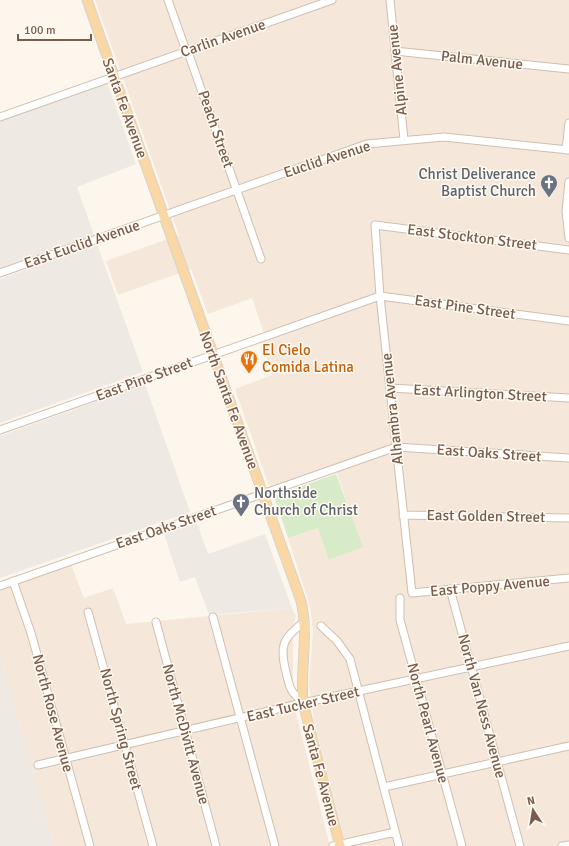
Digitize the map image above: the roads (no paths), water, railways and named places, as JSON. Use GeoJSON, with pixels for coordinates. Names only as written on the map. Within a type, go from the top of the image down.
{"type":"FeatureCollection","features":[{"type":"Feature","properties":{"kind":"main road","name":"Santa Fe Avenue"},"geometry":{"type":"LineString","coordinates":[[87,0],[163,216]]}},
{"type":"Feature","properties":{"kind":"main road","name":"North Santa Fe Avenue"},"geometry":{"type":"LineString","coordinates":[[163,216],[302,601],[305,622],[302,686],[303,703]]}},
{"type":"Feature","properties":{"kind":"main road","name":"Santa Fe Avenue"},"geometry":{"type":"LineString","coordinates":[[303,703],[338,846]]}},
{"type":"Feature","properties":{"kind":"street","name":"Peach Street"},"geometry":{"type":"LineString","coordinates":[[168,0],[188,51],[236,190],[262,259]]}},
{"type":"Feature","properties":{"kind":"street","name":"Carlin Avenue"},"geometry":{"type":"LineString","coordinates":[[0,117],[332,0]]}},
{"type":"Feature","properties":{"kind":"street","name":"Alpine Avenue"},"geometry":{"type":"LineString","coordinates":[[390,0],[404,140]]}},
{"type":"Feature","properties":{"kind":"street","name":"Palm Avenue"},"geometry":{"type":"LineString","coordinates":[[395,51],[569,69]]}},
{"type":"Feature","properties":{"kind":"street"},"geometry":{"type":"LineString","coordinates":[[568,150],[569,123]]}},
{"type":"Feature","properties":{"kind":"street","name":"Euclid Avenue"},"geometry":{"type":"LineString","coordinates":[[163,216],[363,145],[444,137],[568,150]]}},
{"type":"Feature","properties":{"kind":"street"},"geometry":{"type":"LineString","coordinates":[[569,182],[567,212],[569,238]]}},
{"type":"Feature","properties":{"kind":"street","name":"East Euclid Avenue"},"geometry":{"type":"LineString","coordinates":[[0,273],[163,216]]}},
{"type":"Feature","properties":{"kind":"street","name":"East Stockton Street"},"geometry":{"type":"LineString","coordinates":[[375,225],[569,250]]}},
{"type":"Feature","properties":{"kind":"street","name":"Alhambra Avenue"},"geometry":{"type":"LineString","coordinates":[[375,225],[380,296],[412,593]]}},
{"type":"Feature","properties":{"kind":"street","name":"East Pine Street"},"geometry":{"type":"LineString","coordinates":[[0,430],[380,296],[569,321]]}},
{"type":"Feature","properties":{"kind":"street","name":"East Arlington Street"},"geometry":{"type":"LineString","coordinates":[[390,388],[569,398]]}},
{"type":"Feature","properties":{"kind":"street","name":"East Oaks Street"},"geometry":{"type":"LineString","coordinates":[[0,586],[396,447],[569,458]]}},
{"type":"Feature","properties":{"kind":"street","name":"East Golden Street"},"geometry":{"type":"LineString","coordinates":[[403,515],[569,518]]}},
{"type":"Feature","properties":{"kind":"street","name":"East Poppy Avenue"},"geometry":{"type":"LineString","coordinates":[[412,593],[569,578]]}},
{"type":"Feature","properties":{"kind":"street","name":"North Rose Avenue"},"geometry":{"type":"LineString","coordinates":[[13,581],[31,632],[90,846]]}},
{"type":"Feature","properties":{"kind":"street","name":"North Van Ness Avenue"},"geometry":{"type":"LineString","coordinates":[[450,589],[520,846]]}},
{"type":"Feature","properties":{"kind":"street","name":"North Pearl Avenue"},"geometry":{"type":"LineString","coordinates":[[400,598],[400,620],[462,846]]}},
{"type":"Feature","properties":{"kind":"street","name":"North Spring Street"},"geometry":{"type":"LineString","coordinates":[[88,612],[153,846]]}},
{"type":"Feature","properties":{"kind":"street"},"geometry":{"type":"LineString","coordinates":[[214,617],[275,846]]}},
{"type":"Feature","properties":{"kind":"street","name":"North McDivitt Avenue"},"geometry":{"type":"LineString","coordinates":[[156,622],[216,846]]}},
{"type":"Feature","properties":{"kind":"street"},"geometry":{"type":"LineString","coordinates":[[303,703],[291,692],[282,656],[282,649],[294,630],[305,622]]}},
{"type":"Feature","properties":{"kind":"street"},"geometry":{"type":"LineString","coordinates":[[321,626],[337,641],[350,659],[399,846]]}},
{"type":"Feature","properties":{"kind":"street","name":"East Tucker Street"},"geometry":{"type":"LineString","coordinates":[[38,765],[65,757],[303,703],[569,646]]}},
{"type":"Feature","properties":{"kind":"street"},"geometry":{"type":"LineString","coordinates":[[384,787],[569,746]]}},
{"type":"Feature","properties":{"kind":"street"},"geometry":{"type":"LineString","coordinates":[[338,846],[395,832]]}},
{"type":"Feature","properties":{"kind":"street"},"geometry":{"type":"LineString","coordinates":[[562,846],[569,845]]}},
{"type":"Feature","properties":{"kind":"place","name":"Christ Deliverance Baptist Church"},"geometry":{"type":"Point","coordinates":[549,198]}},
{"type":"Feature","properties":{"kind":"place","name":"El Cielo Comida Latina"},"geometry":{"type":"Point","coordinates":[249,374]}},
{"type":"Feature","properties":{"kind":"place","name":"Northside Church of Christ"},"geometry":{"type":"Point","coordinates":[241,517]}}]}
